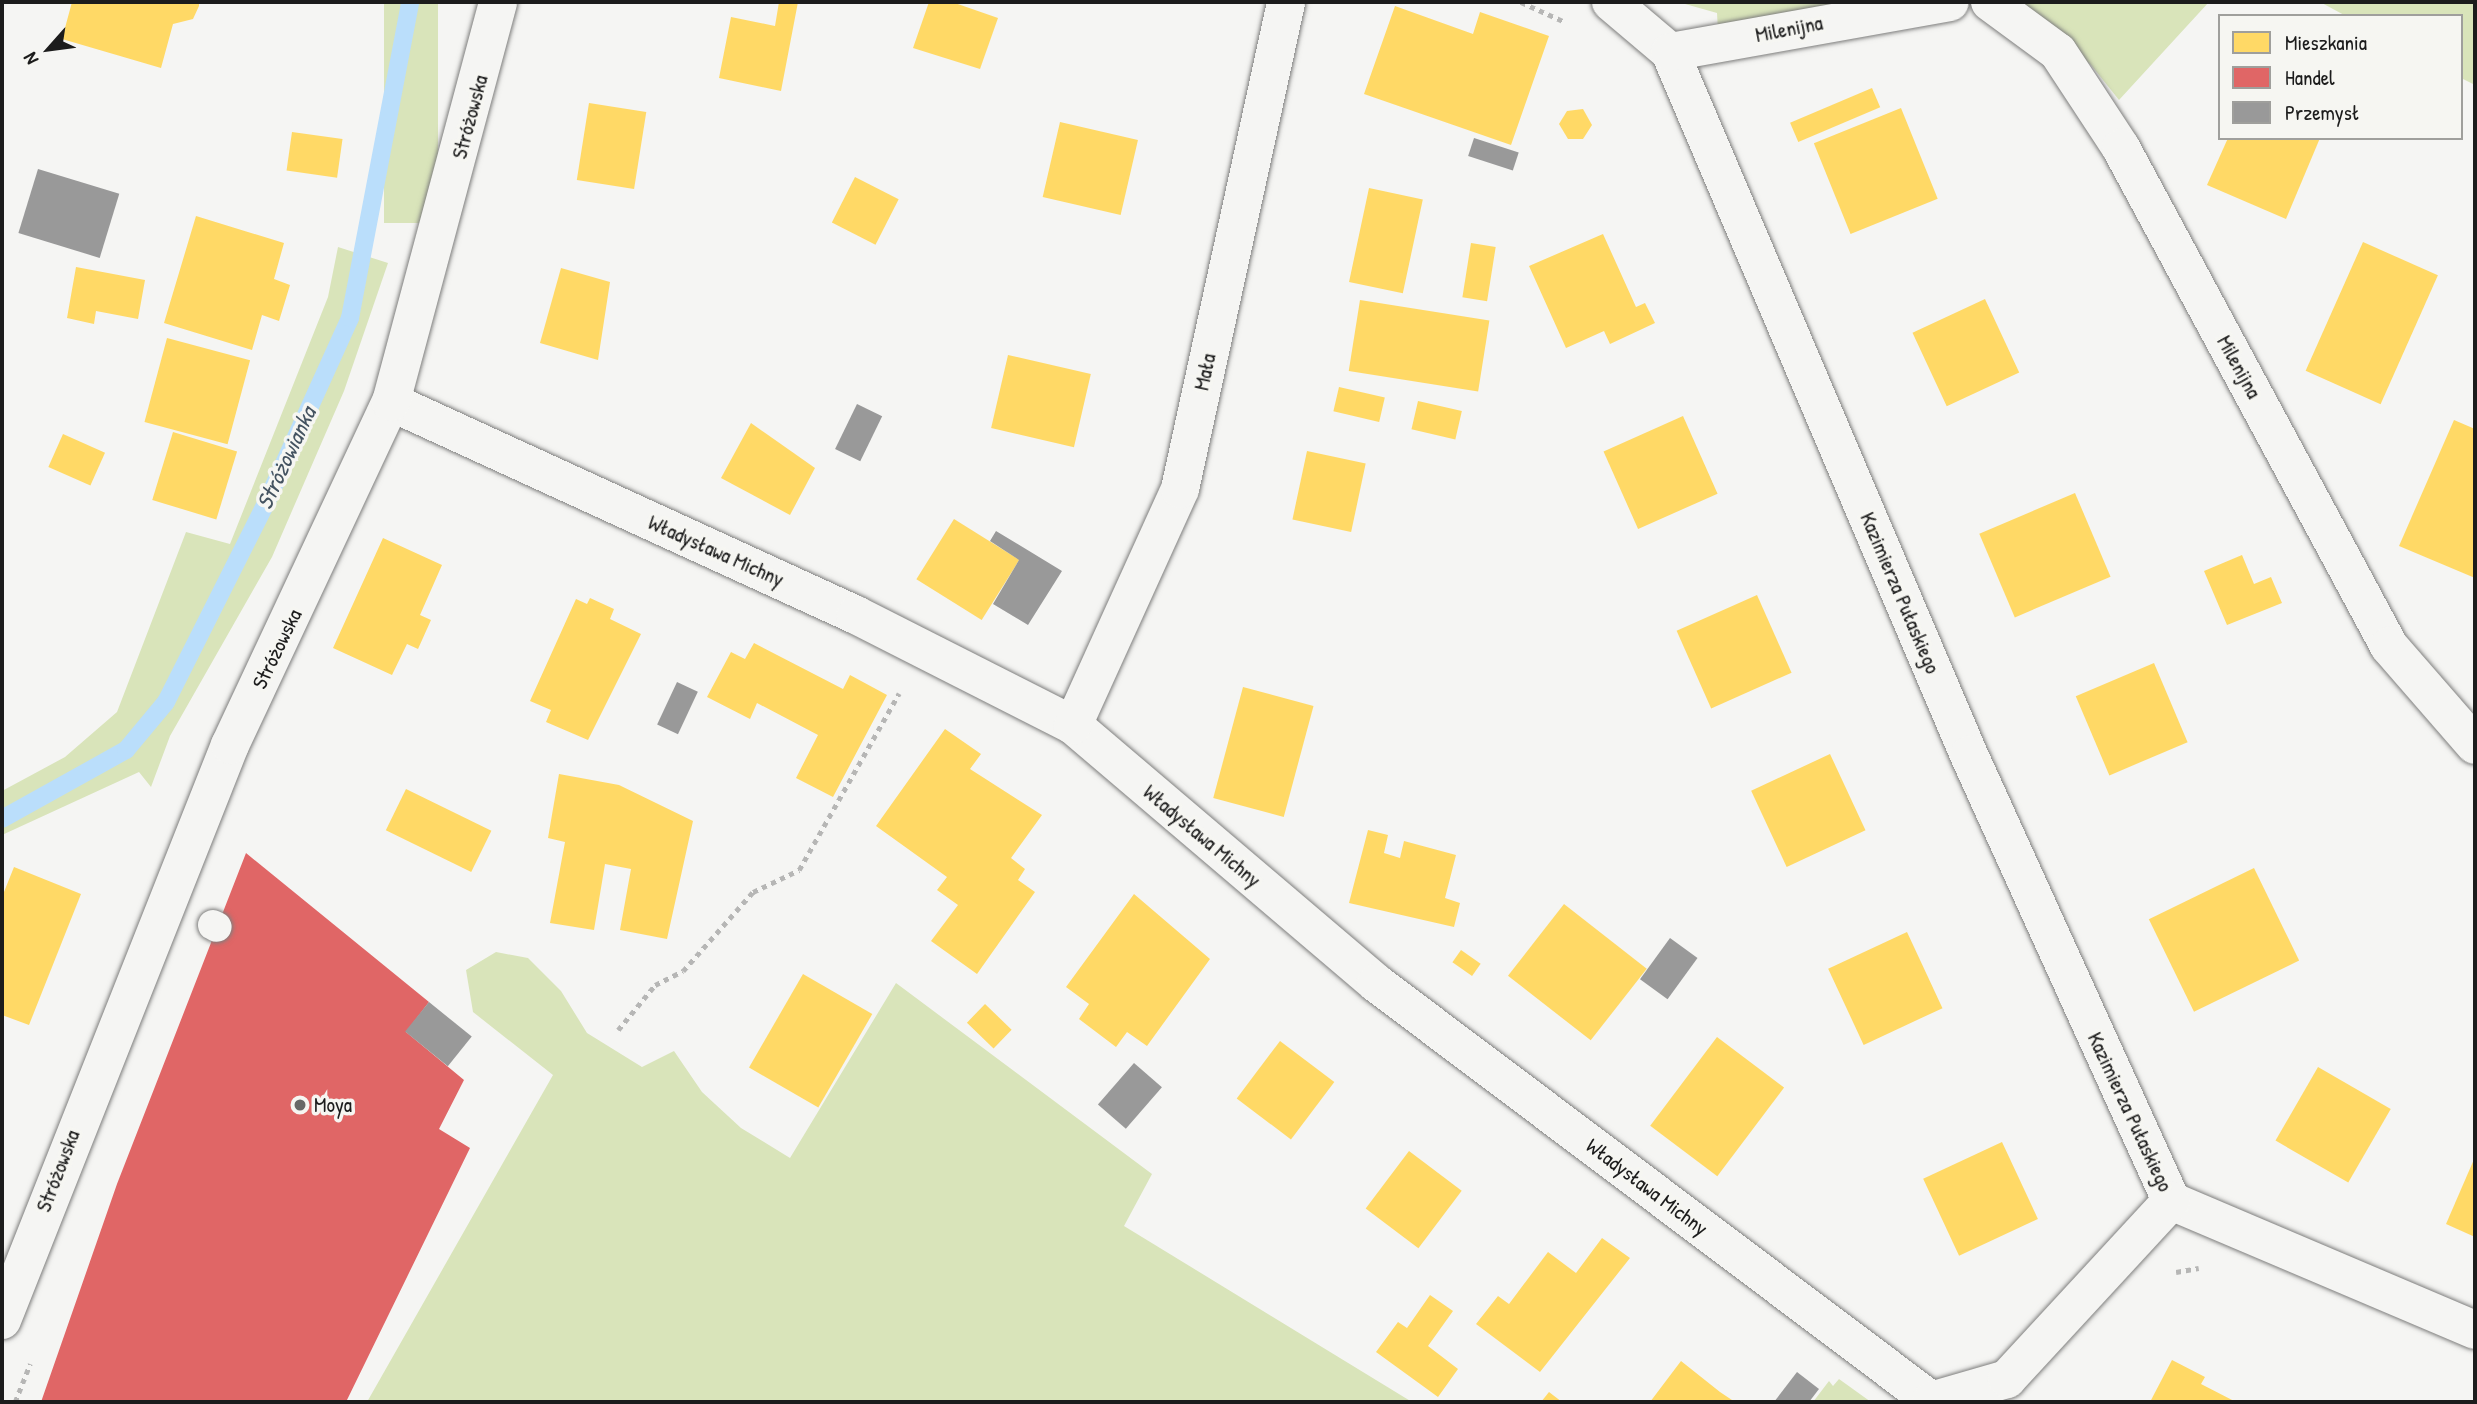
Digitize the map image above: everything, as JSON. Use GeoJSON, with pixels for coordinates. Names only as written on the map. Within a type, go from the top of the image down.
{"type":"FeatureCollection","features":[{"type":"Feature","properties":{"kind":"street","name":"Stróżowska"},"geometry":{"type":"LineString","coordinates":[[2,1320],[9,1280],[230,745],[391,402],[498,2]]}},
{"type":"Feature","properties":{"kind":"street","name":"Mała"},"geometry":{"type":"LineString","coordinates":[[1073,725],[1180,488],[1286,2]]}},
{"type":"Feature","properties":{"kind":"street","name":"Kazimierza Pułaskiego"},"geometry":{"type":"LineString","coordinates":[[1611,2],[1670,52],[1969,755],[2171,1201],[2475,1331]]}},
{"type":"Feature","properties":{"kind":"street","name":"Milenijna"},"geometry":{"type":"LineString","coordinates":[[1670,52],[1950,2]]}},
{"type":"Feature","properties":{"kind":"street","name":"Milenijna"},"geometry":{"type":"LineString","coordinates":[[1990,2],[2058,52],[2121,148],[2389,646],[2475,745]]}},
{"type":"Feature","properties":{"kind":"street","name":"Władysława Michny"},"geometry":{"type":"LineString","coordinates":[[391,402],[924,650],[1073,725],[1376,983],[1932,1402]]}},
{"type":"Feature","properties":{"kind":"street","name":"Kazimierza Pułaskiego"},"geometry":{"type":"LineString","coordinates":[[1932,1402],[2007,1379],[2171,1201]]}},
{"type":"Feature","properties":{"kind":"path"},"geometry":{"type":"LineString","coordinates":[[618,1030],[655,985],[683,971],[753,892],[799,870],[924,650]]}},
{"type":"Feature","properties":{"kind":"green space"},"geometry":{"type":"Polygon","coordinates":[[[384,2],[438,2],[438,223],[384,223],[384,2]]]}},
{"type":"Feature","properties":{"kind":"green space"},"geometry":{"type":"Polygon","coordinates":[[[1678,2],[1891,2],[1718,31],[1717,13],[1678,2]]]}},
{"type":"Feature","properties":{"kind":"green space"},"geometry":{"type":"Polygon","coordinates":[[[2016,2],[2209,2],[2119,100],[2091,65],[2016,2]]]}},
{"type":"Feature","properties":{"kind":"green space"},"geometry":{"type":"Polygon","coordinates":[[[2320,2],[2475,2],[2475,85],[2463,79],[2463,14],[2342,14],[2320,2]]]}},
{"type":"Feature","properties":{"kind":"green space"},"geometry":{"type":"Polygon","coordinates":[[[338,247],[388,263],[344,391],[272,557],[170,736],[151,787],[139,772],[2,835],[2,791],[65,757],[117,712],[186,532],[230,544],[328,297],[338,247]]]}},
{"type":"Feature","properties":{"kind":"green space"},"geometry":{"type":"Polygon","coordinates":[[[496,952],[528,958],[561,991],[587,1033],[642,1067],[674,1051],[702,1092],[741,1128],[790,1158],[896,983],[1152,1174],[1124,1226],[1412,1402],[367,1402],[553,1075],[473,1012],[466,970],[496,952]]]}},
{"type":"Feature","properties":{"kind":"green space"},"geometry":{"type":"Polygon","coordinates":[[[1839,1379],[1871,1402],[1813,1402],[1829,1381],[1833,1386],[1839,1379]]]}},
{"type":"Feature","properties":{"kind":"building: Mieszkania"},"geometry":{"type":"Polygon","coordinates":[[[72,2],[199,2],[199,6],[193,19],[173,24],[161,68],[62,39],[72,2]]]}},
{"type":"Feature","properties":{"kind":"building: Mieszkania"},"geometry":{"type":"Polygon","coordinates":[[[779,2],[798,2],[781,91],[719,78],[731,17],[775,26],[779,2]]]}},
{"type":"Feature","properties":{"kind":"building: Mieszkania"},"geometry":{"type":"Polygon","coordinates":[[[929,2],[952,2],[998,18],[980,69],[913,48],[929,2]]]}},
{"type":"Feature","properties":{"kind":"building: Mieszkania"},"geometry":{"type":"Polygon","coordinates":[[[1395,6],[1473,34],[1480,12],[1549,36],[1511,145],[1364,94],[1395,6]]]}},
{"type":"Feature","properties":{"kind":"building: Mieszkania"},"geometry":{"type":"Polygon","coordinates":[[[1872,88],[1880,107],[1798,142],[1790,123],[1872,88]]]}},
{"type":"Feature","properties":{"kind":"building: Mieszkania"},"geometry":{"type":"Polygon","coordinates":[[[589,103],[646,112],[634,189],[577,180],[589,103]]]}},
{"type":"Feature","properties":{"kind":"building: Mieszkania"},"geometry":{"type":"Polygon","coordinates":[[[1901,108],[1938,199],[1851,234],[1814,143],[1901,108]]]}},
{"type":"Feature","properties":{"kind":"building: Mieszkania"},"geometry":{"type":"Polygon","coordinates":[[[1583,109],[1592,125],[1583,139],[1568,139],[1559,124],[1567,111],[1583,109]]]}},
{"type":"Feature","properties":{"kind":"building: Mieszkania"},"geometry":{"type":"Polygon","coordinates":[[[1060,122],[1138,140],[1121,215],[1043,197],[1060,122]]]}},
{"type":"Feature","properties":{"kind":"building: Mieszkania"},"geometry":{"type":"Polygon","coordinates":[[[292,132],[343,139],[337,178],[287,171],[292,132]]]}},
{"type":"Feature","properties":{"kind":"building: Mieszkania"},"geometry":{"type":"Polygon","coordinates":[[[2227,140],[2319,140],[2286,219],[2207,185],[2227,140]]]}},
{"type":"Feature","properties":{"kind":"building: Mieszkania"},"geometry":{"type":"Polygon","coordinates":[[[855,177],[899,199],[876,245],[832,222],[855,177]]]}},
{"type":"Feature","properties":{"kind":"building: Mieszkania"},"geometry":{"type":"Polygon","coordinates":[[[1369,188],[1423,199],[1403,293],[1349,282],[1369,188]]]}},
{"type":"Feature","properties":{"kind":"building: Mieszkania"},"geometry":{"type":"Polygon","coordinates":[[[196,216],[284,243],[274,279],[290,285],[279,321],[262,315],[252,350],[164,323],[196,216]]]}},
{"type":"Feature","properties":{"kind":"building: Mieszkania"},"geometry":{"type":"Polygon","coordinates":[[[1603,234],[1636,307],[1645,303],[1655,323],[1610,344],[1604,331],[1566,348],[1529,266],[1603,234]]]}},
{"type":"Feature","properties":{"kind":"building: Mieszkania"},"geometry":{"type":"Polygon","coordinates":[[[2363,242],[2438,275],[2381,404],[2306,371],[2363,242]]]}},
{"type":"Feature","properties":{"kind":"building: Mieszkania"},"geometry":{"type":"Polygon","coordinates":[[[1471,243],[1496,247],[1487,301],[1462,297],[1471,243]]]}},
{"type":"Feature","properties":{"kind":"building: Mieszkania"},"geometry":{"type":"Polygon","coordinates":[[[76,267],[145,280],[138,319],[96,311],[94,324],[67,318],[76,267]]]}},
{"type":"Feature","properties":{"kind":"building: Mieszkania"},"geometry":{"type":"Polygon","coordinates":[[[561,268],[610,282],[598,360],[540,343],[561,268]]]}},
{"type":"Feature","properties":{"kind":"building: Mieszkania"},"geometry":{"type":"Polygon","coordinates":[[[1985,299],[2019,372],[1947,406],[1912,333],[1985,299]]]}},
{"type":"Feature","properties":{"kind":"building: Mieszkania"},"geometry":{"type":"Polygon","coordinates":[[[1360,300],[1489,320],[1478,392],[1349,371],[1360,300]]]}},
{"type":"Feature","properties":{"kind":"building: Mieszkania"},"geometry":{"type":"Polygon","coordinates":[[[167,338],[250,360],[228,444],[144,422],[167,338]]]}},
{"type":"Feature","properties":{"kind":"building: Mieszkania"},"geometry":{"type":"Polygon","coordinates":[[[1008,355],[1091,374],[1074,447],[991,428],[1008,355]]]}},
{"type":"Feature","properties":{"kind":"building: Mieszkania"},"geometry":{"type":"Polygon","coordinates":[[[1339,387],[1385,398],[1379,422],[1333,411],[1339,387]]]}},
{"type":"Feature","properties":{"kind":"building: Mieszkania"},"geometry":{"type":"Polygon","coordinates":[[[1418,401],[1462,411],[1455,439],[1411,429],[1418,401]]]}},
{"type":"Feature","properties":{"kind":"building: Mieszkania"},"geometry":{"type":"Polygon","coordinates":[[[1683,416],[1718,494],[1638,529],[1604,451],[1683,416]]]}},
{"type":"Feature","properties":{"kind":"building: Mieszkania"},"geometry":{"type":"Polygon","coordinates":[[[2454,420],[2475,429],[2475,578],[2399,546],[2454,420]]]}},
{"type":"Feature","properties":{"kind":"building: Mieszkania"},"geometry":{"type":"Polygon","coordinates":[[[751,423],[815,468],[790,515],[721,478],[751,423]]]}},
{"type":"Feature","properties":{"kind":"building: Mieszkania"},"geometry":{"type":"Polygon","coordinates":[[[173,432],[237,452],[216,519],[152,500],[173,432]]]}},
{"type":"Feature","properties":{"kind":"building: Mieszkania"},"geometry":{"type":"Polygon","coordinates":[[[63,434],[105,453],[90,486],[48,467],[63,434]]]}},
{"type":"Feature","properties":{"kind":"building: Mieszkania"},"geometry":{"type":"Polygon","coordinates":[[[1307,451],[1366,463],[1351,532],[1292,519],[1307,451]]]}},
{"type":"Feature","properties":{"kind":"building: Mieszkania"},"geometry":{"type":"Polygon","coordinates":[[[2075,493],[2111,577],[2015,617],[1979,534],[2075,493]]]}},
{"type":"Feature","properties":{"kind":"building: Mieszkania"},"geometry":{"type":"Polygon","coordinates":[[[954,519],[1019,560],[982,620],[916,579],[954,519]]]}},
{"type":"Feature","properties":{"kind":"building: Mieszkania"},"geometry":{"type":"Polygon","coordinates":[[[383,538],[442,565],[420,615],[431,620],[418,649],[407,644],[392,675],[333,648],[383,538]]]}},
{"type":"Feature","properties":{"kind":"building: Mieszkania"},"geometry":{"type":"Polygon","coordinates":[[[2242,555],[2254,584],[2271,577],[2282,603],[2227,625],[2204,571],[2242,555]]]}},
{"type":"Feature","properties":{"kind":"building: Mieszkania"},"geometry":{"type":"Polygon","coordinates":[[[1757,595],[1792,673],[1711,708],[1677,631],[1757,595]]]}},
{"type":"Feature","properties":{"kind":"building: Mieszkania"},"geometry":{"type":"Polygon","coordinates":[[[590,598],[614,609],[610,619],[641,634],[588,740],[546,722],[551,710],[530,701],[576,599],[587,604],[590,598]]]}},
{"type":"Feature","properties":{"kind":"building: Mieszkania"},"geometry":{"type":"Polygon","coordinates":[[[754,643],[843,689],[850,675],[887,695],[833,797],[796,778],[818,735],[757,703],[750,719],[707,697],[731,652],[745,659],[754,643]]]}},
{"type":"Feature","properties":{"kind":"building: Mieszkania"},"geometry":{"type":"Polygon","coordinates":[[[2154,663],[2188,742],[2109,775],[2076,696],[2154,663]]]}},
{"type":"Feature","properties":{"kind":"building: Mieszkania"},"geometry":{"type":"Polygon","coordinates":[[[1243,687],[1314,706],[1284,817],[1213,798],[1243,687]]]}},
{"type":"Feature","properties":{"kind":"building: Mieszkania"},"geometry":{"type":"Polygon","coordinates":[[[945,729],[981,754],[970,769],[1042,815],[1011,858],[1025,869],[1018,880],[1035,892],[977,974],[931,941],[958,905],[937,890],[947,877],[876,826],[945,729]]]}},
{"type":"Feature","properties":{"kind":"building: Mieszkania"},"geometry":{"type":"Polygon","coordinates":[[[1830,754],[1865,830],[1787,867],[1751,791],[1830,754]]]}},
{"type":"Feature","properties":{"kind":"building: Mieszkania"},"geometry":{"type":"Polygon","coordinates":[[[559,774],[619,785],[693,821],[667,939],[620,930],[631,869],[605,864],[594,930],[550,923],[565,842],[548,838],[559,774]]]}},
{"type":"Feature","properties":{"kind":"building: Mieszkania"},"geometry":{"type":"Polygon","coordinates":[[[406,789],[491,831],[471,872],[386,830],[406,789]]]}},
{"type":"Feature","properties":{"kind":"building: Mieszkania"},"geometry":{"type":"Polygon","coordinates":[[[1368,830],[1388,835],[1384,853],[1400,858],[1404,841],[1456,855],[1445,898],[1460,903],[1454,927],[1349,903],[1368,830]]]}},
{"type":"Feature","properties":{"kind":"building: Mieszkania"},"geometry":{"type":"Polygon","coordinates":[[[14,867],[81,894],[29,1025],[2,1015],[2,897],[14,867]]]}},
{"type":"Feature","properties":{"kind":"building: Mieszkania"},"geometry":{"type":"Polygon","coordinates":[[[2254,868],[2299,961],[2194,1012],[2149,919],[2254,868]]]}},
{"type":"Feature","properties":{"kind":"building: Mieszkania"},"geometry":{"type":"Polygon","coordinates":[[[1134,894],[1210,959],[1147,1046],[1127,1032],[1116,1047],[1079,1019],[1089,1004],[1066,987],[1134,894]]]}},
{"type":"Feature","properties":{"kind":"building: Mieszkania"},"geometry":{"type":"Polygon","coordinates":[[[1564,904],[1647,969],[1591,1040],[1508,976],[1564,904]]]}},
{"type":"Feature","properties":{"kind":"building: Mieszkania"},"geometry":{"type":"Polygon","coordinates":[[[1907,932],[1942,1008],[1864,1045],[1828,969],[1907,932]]]}},
{"type":"Feature","properties":{"kind":"building: Mieszkania"},"geometry":{"type":"Polygon","coordinates":[[[1461,950],[1481,964],[1472,976],[1452,962],[1461,950]]]}},
{"type":"Feature","properties":{"kind":"building: Mieszkania"},"geometry":{"type":"Polygon","coordinates":[[[803,974],[872,1014],[818,1108],[749,1068],[803,974]]]}},
{"type":"Feature","properties":{"kind":"building: Mieszkania"},"geometry":{"type":"Polygon","coordinates":[[[985,1004],[1012,1030],[994,1048],[967,1023],[985,1004]]]}},
{"type":"Feature","properties":{"kind":"building: Mieszkania"},"geometry":{"type":"Polygon","coordinates":[[[1717,1037],[1784,1088],[1717,1176],[1650,1126],[1717,1037]]]}},
{"type":"Feature","properties":{"kind":"building: Mieszkania"},"geometry":{"type":"Polygon","coordinates":[[[1280,1041],[1334,1082],[1291,1139],[1237,1099],[1280,1041]]]}},
{"type":"Feature","properties":{"kind":"building: Mieszkania"},"geometry":{"type":"Polygon","coordinates":[[[2318,1067],[2391,1109],[2348,1183],[2276,1141],[2318,1067]]]}},
{"type":"Feature","properties":{"kind":"building: Mieszkania"},"geometry":{"type":"Polygon","coordinates":[[[2002,1142],[2038,1219],[1959,1256],[1923,1179],[2002,1142]]]}},
{"type":"Feature","properties":{"kind":"building: Mieszkania"},"geometry":{"type":"Polygon","coordinates":[[[1409,1151],[1462,1191],[1418,1248],[1366,1209],[1409,1151]]]}},
{"type":"Feature","properties":{"kind":"building: Mieszkania"},"geometry":{"type":"Polygon","coordinates":[[[2475,1157],[2475,1237],[2446,1224],[2475,1157]]]}},
{"type":"Feature","properties":{"kind":"building: Mieszkania"},"geometry":{"type":"Polygon","coordinates":[[[1602,1238],[1630,1258],[1540,1372],[1476,1324],[1498,1296],[1509,1304],[1548,1252],[1576,1273],[1602,1238]]]}},
{"type":"Feature","properties":{"kind":"building: Mieszkania"},"geometry":{"type":"Polygon","coordinates":[[[1430,1295],[1453,1311],[1428,1346],[1458,1369],[1438,1397],[1376,1352],[1398,1322],[1407,1328],[1430,1295]]]}},
{"type":"Feature","properties":{"kind":"building: Mieszkania"},"geometry":{"type":"Polygon","coordinates":[[[2172,1360],[2205,1377],[2201,1384],[2236,1402],[2150,1402],[2172,1360]]]}},
{"type":"Feature","properties":{"kind":"building: Mieszkania"},"geometry":{"type":"Polygon","coordinates":[[[1681,1361],[1720,1392],[1735,1402],[1650,1402],[1681,1361]]]}},
{"type":"Feature","properties":{"kind":"building: Mieszkania"},"geometry":{"type":"Polygon","coordinates":[[[1549,1392],[1562,1402],[1541,1402],[1549,1392]]]}},
{"type":"Feature","properties":{"kind":"building: Handel","name":"Moya"},"geometry":{"type":"Polygon","coordinates":[[[246,853],[429,1002],[406,1032],[464,1080],[439,1129],[470,1148],[346,1402],[41,1402],[117,1184],[246,853]]]}},
{"type":"Feature","properties":{"kind":"building: Przemysł"},"geometry":{"type":"Polygon","coordinates":[[[1474,138],[1519,153],[1513,171],[1468,156],[1474,138]]]}},
{"type":"Feature","properties":{"kind":"building: Przemysł"},"geometry":{"type":"Polygon","coordinates":[[[38,169],[119,194],[100,258],[18,233],[38,169]]]}},
{"type":"Feature","properties":{"kind":"building: Przemysł"},"geometry":{"type":"Polygon","coordinates":[[[857,404],[882,416],[860,461],[835,449],[857,404]]]}},
{"type":"Feature","properties":{"kind":"building: Przemysł"},"geometry":{"type":"Polygon","coordinates":[[[996,531],[1062,571],[1028,625],[993,604],[1019,560],[990,541],[996,531]]]}},
{"type":"Feature","properties":{"kind":"building: Przemysł"},"geometry":{"type":"Polygon","coordinates":[[[677,682],[698,692],[678,734],[657,725],[677,682]]]}},
{"type":"Feature","properties":{"kind":"building: Przemysł"},"geometry":{"type":"Polygon","coordinates":[[[1670,938],[1698,958],[1668,999],[1640,979],[1670,938]]]}},
{"type":"Feature","properties":{"kind":"building: Przemysł"},"geometry":{"type":"Polygon","coordinates":[[[429,1002],[472,1037],[448,1066],[405,1032],[429,1002]]]}},
{"type":"Feature","properties":{"kind":"building: Przemysł"},"geometry":{"type":"Polygon","coordinates":[[[1134,1063],[1162,1087],[1126,1129],[1098,1105],[1134,1063]]]}},
{"type":"Feature","properties":{"kind":"building: Przemysł"},"geometry":{"type":"Polygon","coordinates":[[[1797,1372],[1819,1389],[1809,1402],[1774,1402],[1797,1372]]]}},
{"type":"Feature","properties":{"kind":"waterway","name":"Stróżowianka"},"geometry":{"type":"LineString","coordinates":[[2,819],[126,750],[166,702],[267,501],[350,318],[410,2]]}},
{"type":"Feature","properties":{"kind":"place","name":"Moya"},"geometry":{"type":"Point","coordinates":[300,1105]}}]}
